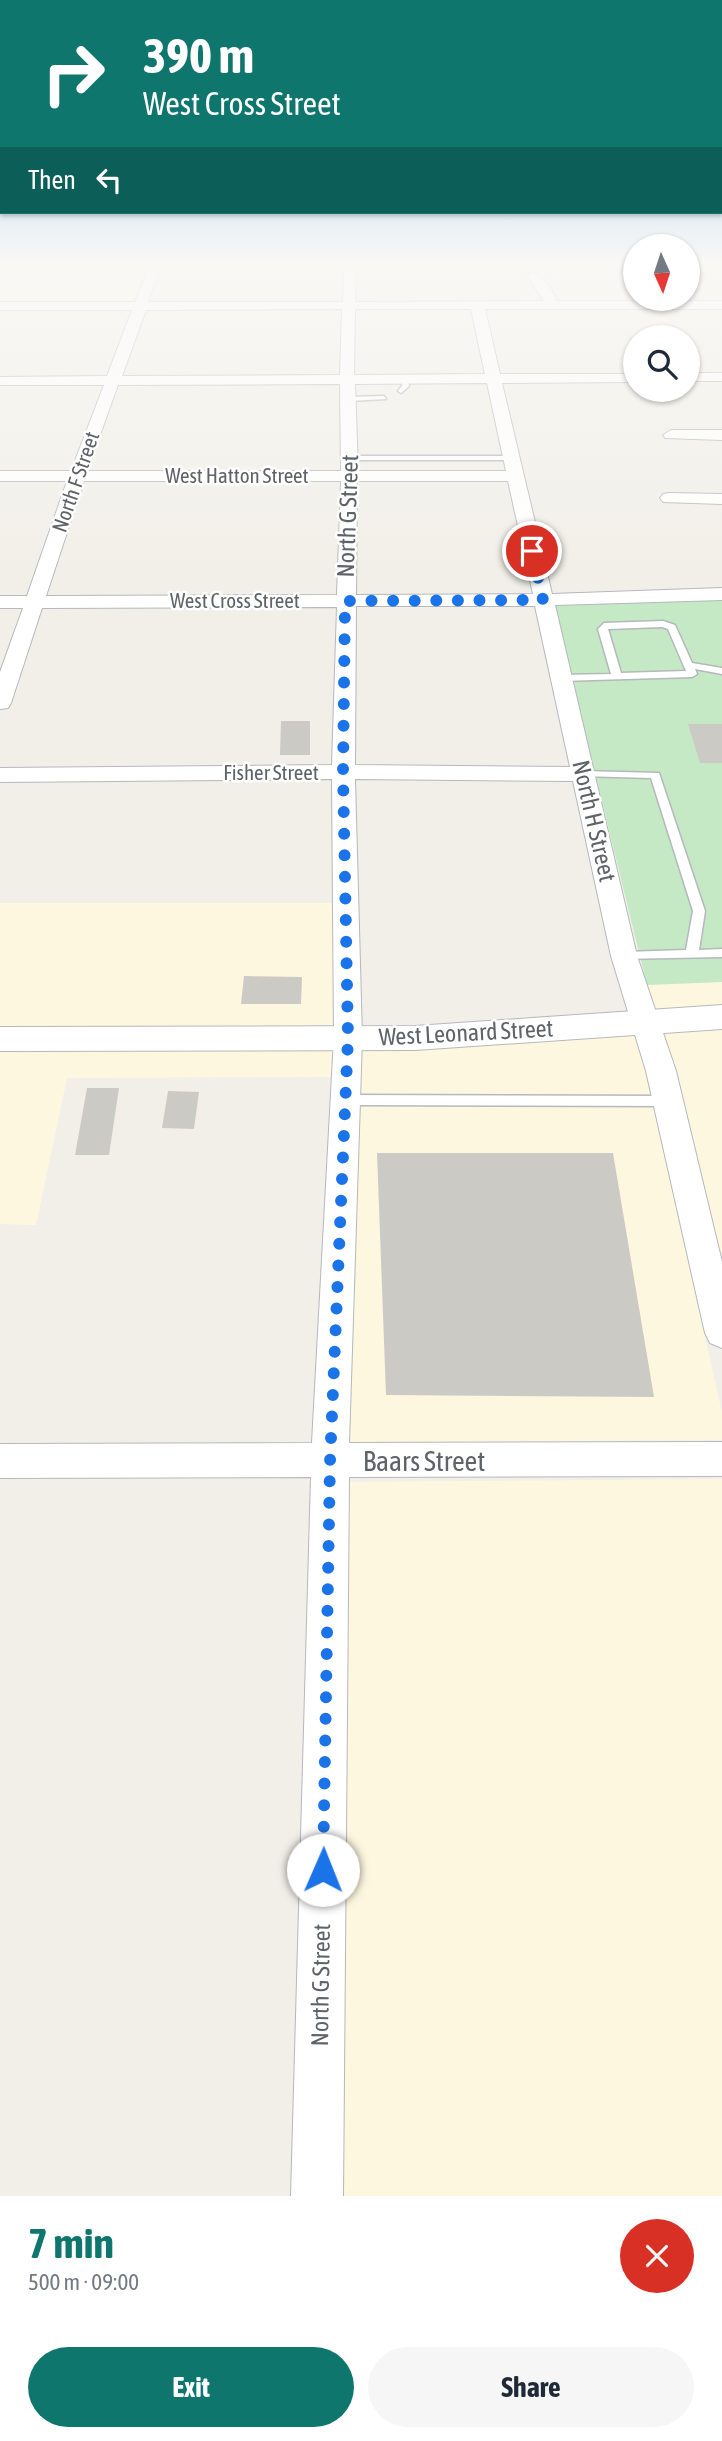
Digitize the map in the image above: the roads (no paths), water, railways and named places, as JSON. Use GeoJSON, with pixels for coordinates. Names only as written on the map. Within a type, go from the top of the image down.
{"type":"FeatureCollection","features":[{"type":"Feature","properties":{"kind":"street","name":"North F Street"},"geometry":{"type":"LineString","coordinates":[[0,703],[116,366]]}},
{"type":"Feature","properties":{"kind":"street","name":"North G Street"},"geometry":{"type":"LineString","coordinates":[[317,2196],[330,1462],[348,1038],[343,772],[348,366]]}},
{"type":"Feature","properties":{"kind":"street","name":"North H Street"},"geometry":{"type":"LineString","coordinates":[[490,366],[624,956],[668,1101],[722,1334]]}},
{"type":"Feature","properties":{"kind":"street"},"geometry":{"type":"LineString","coordinates":[[700,377],[722,377]]}},
{"type":"Feature","properties":{"kind":"street"},"geometry":{"type":"LineString","coordinates":[[0,381],[111,381],[348,389],[493,379],[623,378]]}},
{"type":"Feature","properties":{"kind":"street"},"geometry":{"type":"LineString","coordinates":[[671,435],[722,435]]}},
{"type":"Feature","properties":{"kind":"street","name":"West Hatton Street"},"geometry":{"type":"LineString","coordinates":[[0,476],[349,467],[513,467]]}},
{"type":"Feature","properties":{"kind":"street"},"geometry":{"type":"LineString","coordinates":[[669,498],[722,499]]}},
{"type":"Feature","properties":{"kind":"street","name":"West Cross Street"},"geometry":{"type":"LineString","coordinates":[[0,602],[543,600],[722,594]]}},
{"type":"Feature","properties":{"kind":"street","name":"Fisher Street"},"geometry":{"type":"LineString","coordinates":[[0,775],[343,772],[584,774]]}},
{"type":"Feature","properties":{"kind":"street","name":"West Leonard Street"},"geometry":{"type":"LineString","coordinates":[[0,1039],[471,1035],[722,1017]]}},
{"type":"Feature","properties":{"kind":"street","name":"Baars Street"},"geometry":{"type":"LineString","coordinates":[[0,1461],[722,1459]]}},
{"type":"Feature","properties":{"kind":"lane"},"geometry":{"type":"LineString","coordinates":[[348,389],[384,398]]}},
{"type":"Feature","properties":{"kind":"lane"},"geometry":{"type":"LineString","coordinates":[[561,678],[692,674],[672,627],[663,624],[607,625],[603,629],[617,676]]}},
{"type":"Feature","properties":{"kind":"lane"},"geometry":{"type":"LineString","coordinates":[[688,665],[722,671]]}},
{"type":"Feature","properties":{"kind":"lane"},"geometry":{"type":"LineString","coordinates":[[584,774],[655,775],[699,911],[692,954]]}},
{"type":"Feature","properties":{"kind":"lane"},"geometry":{"type":"LineString","coordinates":[[624,956],[722,953]]}},
{"type":"Feature","properties":{"kind":"lane"},"geometry":{"type":"LineString","coordinates":[[345,1100],[668,1101]]}}]}
